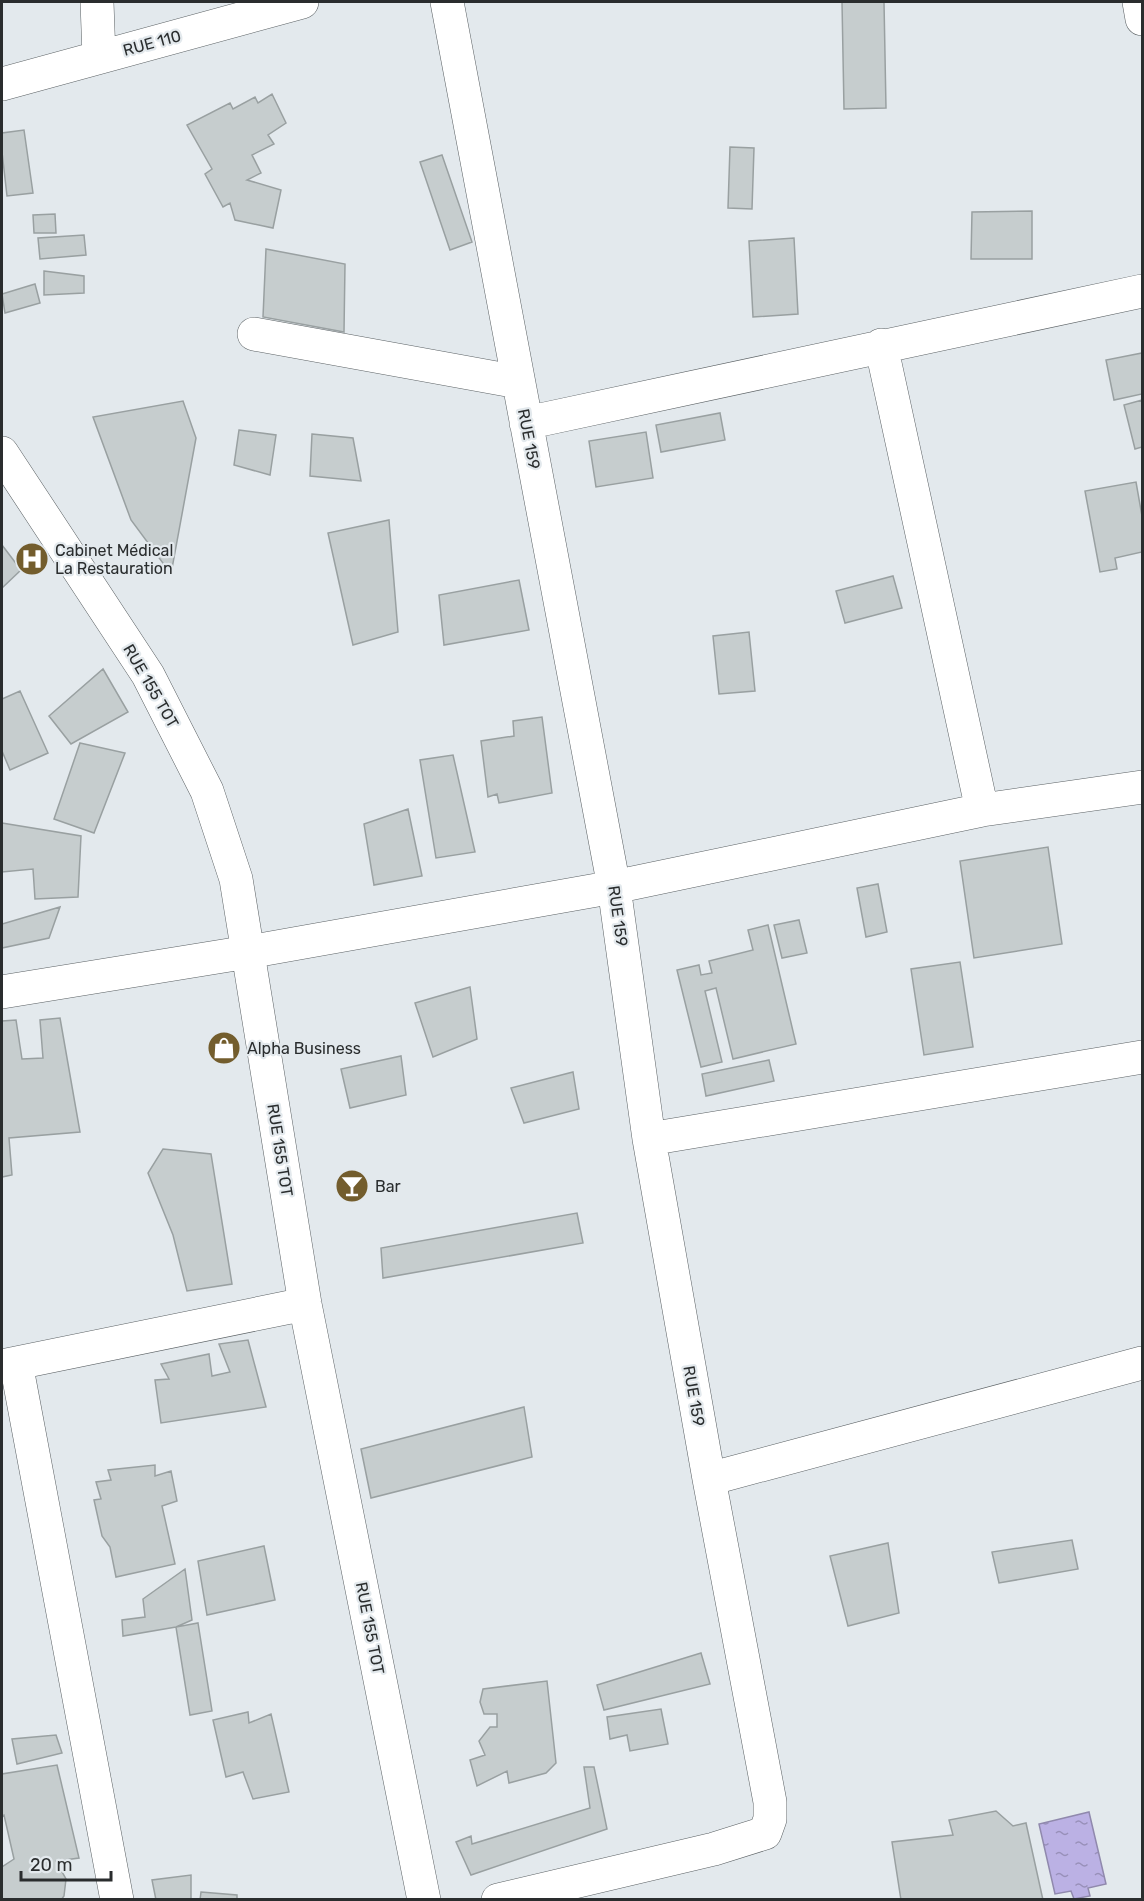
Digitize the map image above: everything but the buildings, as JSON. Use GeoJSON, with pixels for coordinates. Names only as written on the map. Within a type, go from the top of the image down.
{"type":"FeatureCollection","features":[{"type":"Feature","properties":{"kind":"street"},"geometry":{"type":"LineString","coordinates":[[97,2],[99,57]]}},
{"type":"Feature","properties":{"kind":"street","name":"RUE 110"},"geometry":{"type":"LineString","coordinates":[[2,84],[302,2]]}},
{"type":"Feature","properties":{"kind":"street","name":"RUE 159"},"geometry":{"type":"LineString","coordinates":[[447,2],[614,887],[649,1139],[709,1479],[770,1802],[770,1819],[765,1833],[714,1849],[498,1899]]}},
{"type":"Feature","properties":{"kind":"street"},"geometry":{"type":"LineString","coordinates":[[1139,2],[1143,19]]}},
{"type":"Feature","properties":{"kind":"street"},"geometry":{"type":"LineString","coordinates":[[526,423],[881,345],[1143,291]]}},
{"type":"Feature","properties":{"kind":"street"},"geometry":{"type":"LineString","coordinates":[[254,334],[518,382]]}},
{"type":"Feature","properties":{"kind":"street"},"geometry":{"type":"LineString","coordinates":[[881,345],[982,810]]}},
{"type":"Feature","properties":{"kind":"street","name":"RUE 155 TOT"},"geometry":{"type":"LineString","coordinates":[[2,453],[148,675],[207,791],[236,879],[305,1304],[424,1899]]}},
{"type":"Feature","properties":{"kind":"street"},"geometry":{"type":"LineString","coordinates":[[2,992],[614,887],[982,810],[1143,787]]}},
{"type":"Feature","properties":{"kind":"street"},"geometry":{"type":"LineString","coordinates":[[649,1139],[1143,1057]]}},
{"type":"Feature","properties":{"kind":"street"},"geometry":{"type":"LineString","coordinates":[[117,1899],[9,1364],[305,1304]]}},
{"type":"Feature","properties":{"kind":"street"},"geometry":{"type":"LineString","coordinates":[[709,1479],[1143,1363]]}},
{"type":"Feature","properties":{"kind":"water"},"geometry":{"type":"Polygon","coordinates":[[[1089,1812],[1106,1884],[1088,1888],[1090,1896],[1074,1899],[1071,1891],[1055,1894],[1039,1824],[1089,1812]]]}},
{"type":"Feature","properties":{"kind":"place","name":"Cabinet Médical La Restauration"},"geometry":{"type":"Point","coordinates":[32,559]}},
{"type":"Feature","properties":{"kind":"place","name":"Alpha Business"},"geometry":{"type":"Point","coordinates":[224,1048]}},
{"type":"Feature","properties":{"kind":"place","name":"Bar"},"geometry":{"type":"Point","coordinates":[352,1186]}}]}
